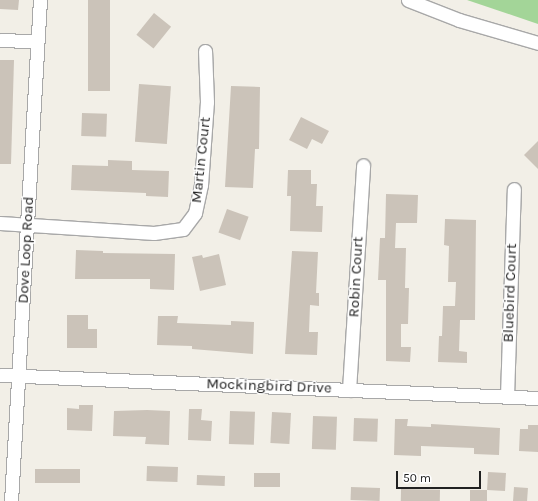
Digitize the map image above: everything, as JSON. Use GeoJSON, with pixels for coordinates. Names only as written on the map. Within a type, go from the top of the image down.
{"type":"FeatureCollection","features":[{"type":"Feature","properties":{"kind":"street","name":"Dove Loop Road"},"geometry":{"type":"LineString","coordinates":[[11,501],[40,0]]}},
{"type":"Feature","properties":{"kind":"street"},"geometry":{"type":"LineString","coordinates":[[408,0],[459,20],[538,43]]}},
{"type":"Feature","properties":{"kind":"street"},"geometry":{"type":"LineString","coordinates":[[0,40],[38,41]]}},
{"type":"Feature","properties":{"kind":"street","name":"Martin Court"},"geometry":{"type":"LineString","coordinates":[[0,223],[154,233],[183,229],[190,223],[195,213],[201,185],[206,102],[205,51]]}},
{"type":"Feature","properties":{"kind":"street","name":"Robin Court"},"geometry":{"type":"LineString","coordinates":[[349,390],[363,165]]}},
{"type":"Feature","properties":{"kind":"street","name":"Bluebird Court"},"geometry":{"type":"LineString","coordinates":[[507,396],[514,189]]}},
{"type":"Feature","properties":{"kind":"street","name":"Mockingbird Drive"},"geometry":{"type":"LineString","coordinates":[[0,375],[538,398]]}},
{"type":"Feature","properties":{"kind":"green space"},"geometry":{"type":"Polygon","coordinates":[[[467,0],[538,0],[538,24],[467,0]]]}},
{"type":"Feature","properties":{"kind":"building"},"geometry":{"type":"Polygon","coordinates":[[[0,0],[19,0],[18,10],[0,9],[0,0]]]}},
{"type":"Feature","properties":{"kind":"building"},"geometry":{"type":"Polygon","coordinates":[[[88,0],[110,0],[110,91],[88,91],[88,0]]]}},
{"type":"Feature","properties":{"kind":"building"},"geometry":{"type":"Polygon","coordinates":[[[154,13],[171,27],[153,49],[136,35],[154,13]]]}},
{"type":"Feature","properties":{"kind":"building"},"geometry":{"type":"Polygon","coordinates":[[[0,60],[14,60],[11,164],[0,164],[0,60]]]}},
{"type":"Feature","properties":{"kind":"building"},"geometry":{"type":"Polygon","coordinates":[[[139,84],[171,86],[167,144],[135,142],[139,84]]]}},
{"type":"Feature","properties":{"kind":"building"},"geometry":{"type":"Polygon","coordinates":[[[231,86],[260,87],[259,149],[255,149],[253,188],[225,187],[231,86]]]}},
{"type":"Feature","properties":{"kind":"building"},"geometry":{"type":"Polygon","coordinates":[[[82,113],[107,114],[106,137],[81,136],[82,113]]]}},
{"type":"Feature","properties":{"kind":"building"},"geometry":{"type":"Polygon","coordinates":[[[301,117],[329,131],[322,144],[312,139],[307,149],[289,140],[301,117]]]}},
{"type":"Feature","properties":{"kind":"building"},"geometry":{"type":"Polygon","coordinates":[[[538,141],[538,169],[524,155],[538,141]]]}},
{"type":"Feature","properties":{"kind":"building"},"geometry":{"type":"Polygon","coordinates":[[[108,160],[132,161],[132,170],[169,171],[168,197],[146,196],[146,193],[71,190],[72,165],[108,166],[108,160]]]}},
{"type":"Feature","properties":{"kind":"building"},"geometry":{"type":"Polygon","coordinates":[[[288,170],[311,170],[311,184],[317,184],[316,206],[323,206],[322,232],[290,231],[291,196],[287,196],[288,170]]]}},
{"type":"Feature","properties":{"kind":"building"},"geometry":{"type":"Polygon","coordinates":[[[386,194],[418,195],[417,223],[396,223],[395,248],[406,248],[405,288],[409,288],[408,324],[401,324],[401,347],[411,347],[410,362],[386,361],[386,280],[378,280],[380,238],[385,238],[386,194]]]}},
{"type":"Feature","properties":{"kind":"building"},"geometry":{"type":"Polygon","coordinates":[[[227,209],[249,217],[240,240],[218,232],[227,209]]]}},
{"type":"Feature","properties":{"kind":"building"},"geometry":{"type":"Polygon","coordinates":[[[445,219],[476,220],[475,320],[460,320],[459,351],[467,352],[467,363],[438,362],[439,336],[442,336],[443,306],[455,306],[456,282],[448,282],[449,246],[444,245],[445,219]]]}},
{"type":"Feature","properties":{"kind":"building"},"geometry":{"type":"Polygon","coordinates":[[[76,250],[103,251],[103,253],[175,254],[174,290],[150,289],[150,279],[75,279],[76,250]]]}},
{"type":"Feature","properties":{"kind":"building"},"geometry":{"type":"Polygon","coordinates":[[[292,251],[318,252],[316,293],[319,293],[319,306],[310,305],[309,332],[318,332],[317,355],[285,354],[292,251]]]}},
{"type":"Feature","properties":{"kind":"building"},"geometry":{"type":"Polygon","coordinates":[[[219,254],[226,285],[200,291],[192,257],[202,255],[203,258],[219,254]]]}},
{"type":"Feature","properties":{"kind":"building"},"geometry":{"type":"Polygon","coordinates":[[[67,315],[88,315],[88,329],[97,329],[97,348],[67,348],[67,315]]]}},
{"type":"Feature","properties":{"kind":"building"},"geometry":{"type":"Polygon","coordinates":[[[158,316],[178,316],[177,323],[231,325],[231,321],[254,322],[253,354],[192,349],[192,346],[157,345],[158,316]]]}},
{"type":"Feature","properties":{"kind":"building"},"geometry":{"type":"Polygon","coordinates":[[[79,405],[93,405],[92,431],[67,430],[67,408],[79,409],[79,405]]]}},
{"type":"Feature","properties":{"kind":"building"},"geometry":{"type":"Polygon","coordinates":[[[189,409],[202,409],[201,420],[212,421],[211,441],[188,440],[189,409]]]}},
{"type":"Feature","properties":{"kind":"building"},"geometry":{"type":"Polygon","coordinates":[[[114,411],[170,411],[169,445],[145,444],[146,437],[113,436],[114,411]]]}},
{"type":"Feature","properties":{"kind":"building"},"geometry":{"type":"Polygon","coordinates":[[[230,411],[255,412],[254,445],[229,444],[230,411]]]}},
{"type":"Feature","properties":{"kind":"building"},"geometry":{"type":"Polygon","coordinates":[[[272,412],[291,413],[289,444],[270,443],[272,412]]]}},
{"type":"Feature","properties":{"kind":"building"},"geometry":{"type":"Polygon","coordinates":[[[313,416],[337,417],[336,450],[312,449],[313,416]]]}},
{"type":"Feature","properties":{"kind":"building"},"geometry":{"type":"Polygon","coordinates":[[[354,418],[378,419],[377,442],[353,441],[354,418]]]}},
{"type":"Feature","properties":{"kind":"building"},"geometry":{"type":"Polygon","coordinates":[[[395,419],[408,419],[407,426],[431,427],[431,424],[500,428],[499,455],[474,454],[474,448],[421,446],[421,456],[394,455],[395,419]]]}},
{"type":"Feature","properties":{"kind":"building"},"geometry":{"type":"Polygon","coordinates":[[[528,425],[538,425],[538,452],[519,451],[520,429],[528,429],[528,425]]]}},
{"type":"Feature","properties":{"kind":"building"},"geometry":{"type":"Polygon","coordinates":[[[147,466],[178,467],[177,482],[146,481],[147,466]]]}},
{"type":"Feature","properties":{"kind":"building"},"geometry":{"type":"Polygon","coordinates":[[[35,469],[80,469],[80,483],[35,483],[35,469]]]}},
{"type":"Feature","properties":{"kind":"building"},"geometry":{"type":"Polygon","coordinates":[[[488,472],[506,473],[505,491],[487,490],[488,472]]]}},
{"type":"Feature","properties":{"kind":"building"},"geometry":{"type":"Polygon","coordinates":[[[254,473],[280,473],[280,487],[254,487],[254,473]]]}},
{"type":"Feature","properties":{"kind":"building"},"geometry":{"type":"Polygon","coordinates":[[[197,475],[225,476],[225,486],[197,485],[197,475]]]}},
{"type":"Feature","properties":{"kind":"building"},"geometry":{"type":"Polygon","coordinates":[[[351,487],[380,488],[380,501],[351,500],[351,487]]]}},
{"type":"Feature","properties":{"kind":"building"},"geometry":{"type":"Polygon","coordinates":[[[514,487],[528,488],[527,501],[513,501],[514,487]]]}},
{"type":"Feature","properties":{"kind":"building"},"geometry":{"type":"Polygon","coordinates":[[[401,489],[440,490],[440,501],[401,501],[401,489]]]}},
{"type":"Feature","properties":{"kind":"building"},"geometry":{"type":"Polygon","coordinates":[[[470,490],[487,490],[487,501],[470,501],[470,490]]]}}]}
